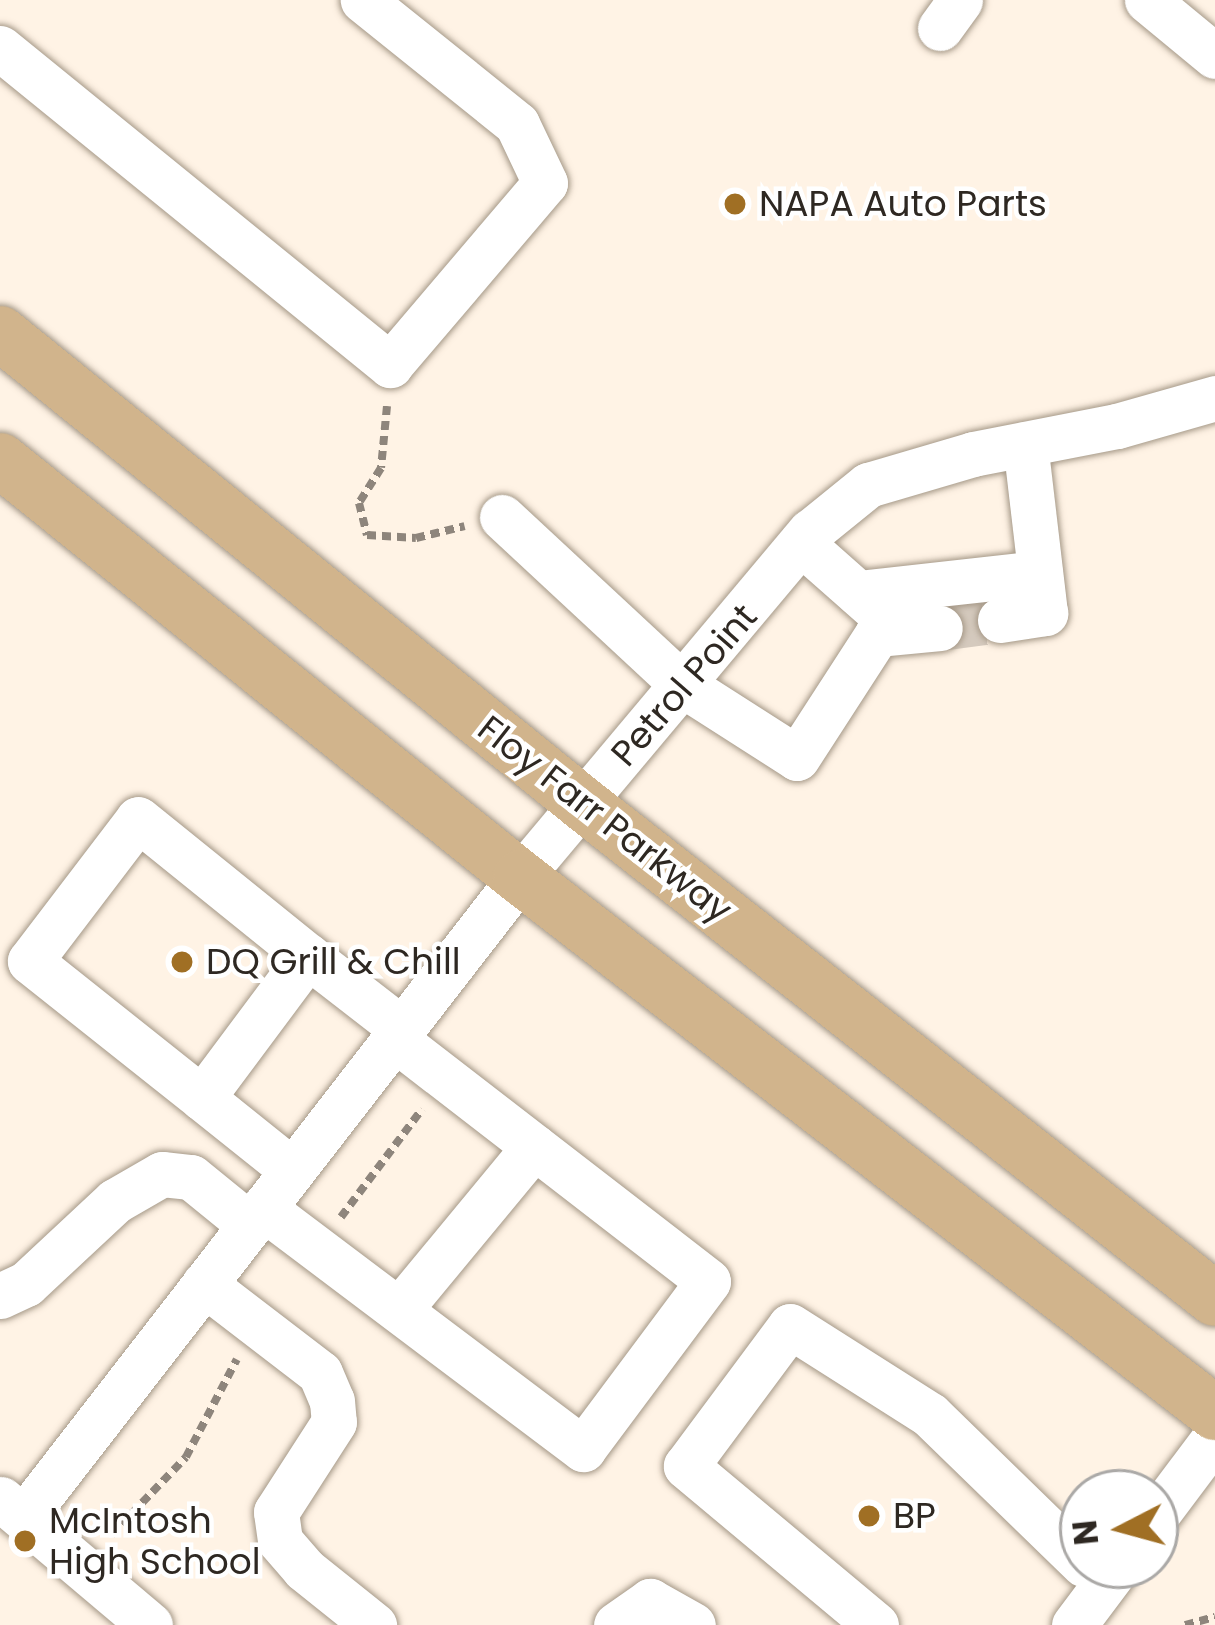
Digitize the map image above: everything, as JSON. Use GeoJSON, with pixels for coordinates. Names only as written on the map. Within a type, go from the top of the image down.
{"type":"FeatureCollection","features":[{"type":"Feature","properties":{"kind":"main road","name":"Floy Farr Parkway"},"geometry":{"type":"LineString","coordinates":[[0,333],[582,803],[1215,1299]]}},
{"type":"Feature","properties":{"kind":"main road"},"geometry":{"type":"LineString","coordinates":[[0,460],[520,877],[1215,1413]]}},
{"type":"Feature","properties":{"kind":"street"},"geometry":{"type":"LineString","coordinates":[[0,48],[390,365],[545,183],[518,124],[364,0]]}},
{"type":"Feature","properties":{"kind":"street"},"geometry":{"type":"LineString","coordinates":[[1148,0],[1215,56]]}},
{"type":"Feature","properties":{"kind":"street","name":"Petrol Point"},"geometry":{"type":"LineString","coordinates":[[12,1508],[204,1284],[520,877],[802,543],[868,485],[1215,398]]}},
{"type":"Feature","properties":{"kind":"street"},"geometry":{"type":"LineString","coordinates":[[1000,620],[1045,613],[1025,444]]}},
{"type":"Feature","properties":{"kind":"street"},"geometry":{"type":"LineString","coordinates":[[502,517],[683,686],[797,758],[868,614]]}},
{"type":"Feature","properties":{"kind":"street"},"geometry":{"type":"LineString","coordinates":[[802,543],[868,614],[940,628]]}},
{"type":"Feature","properties":{"kind":"street"},"geometry":{"type":"LineString","coordinates":[[868,614],[1040,572]]}},
{"type":"Feature","properties":{"kind":"street"},"geometry":{"type":"LineString","coordinates":[[0,1296],[26,1284],[115,1202],[162,1174],[191,1177],[399,1310],[583,1449],[708,1281],[446,1078],[308,956],[137,819],[30,962],[292,1170]]}},
{"type":"Feature","properties":{"kind":"street"},"geometry":{"type":"LineString","coordinates":[[202,1098],[308,956]]}},
{"type":"Feature","properties":{"kind":"street"},"geometry":{"type":"LineString","coordinates":[[399,1310],[534,1147]]}},
{"type":"Feature","properties":{"kind":"street"},"geometry":{"type":"LineString","coordinates":[[204,1284],[320,1373],[332,1401],[334,1422],[276,1512],[280,1541],[304,1569],[374,1625]]}},
{"type":"Feature","properties":{"kind":"street"},"geometry":{"type":"LineString","coordinates":[[876,1625],[686,1466],[790,1326],[930,1415],[1059,1534]]}},
{"type":"Feature","properties":{"kind":"street"},"geometry":{"type":"LineString","coordinates":[[1179,1485],[1215,1437]]}},
{"type":"Feature","properties":{"kind":"street"},"geometry":{"type":"LineString","coordinates":[[12,1508],[150,1625]]}},
{"type":"Feature","properties":{"kind":"street"},"geometry":{"type":"LineString","coordinates":[[1073,1625],[1089,1589]]}},
{"type":"Feature","properties":{"kind":"street"},"geometry":{"type":"LineString","coordinates":[[616,1625],[650,1601],[693,1625]]}},
{"type":"Feature","properties":{"kind":"path"},"geometry":{"type":"LineString","coordinates":[[390,365],[381,468],[359,502],[367,535],[416,538],[502,517]]}},
{"type":"Feature","properties":{"kind":"path"},"geometry":{"type":"LineString","coordinates":[[339,1220],[446,1078]]}},
{"type":"Feature","properties":{"kind":"path"},"geometry":{"type":"LineString","coordinates":[[79,1564],[186,1457],[240,1353]]}},
{"type":"Feature","properties":{"kind":"path"},"geometry":{"type":"LineString","coordinates":[[1185,1625],[1215,1617]]}},
{"type":"Feature","properties":{"kind":"tunnel"},"geometry":{"type":"LineString","coordinates":[[940,628],[1000,620]]}},
{"type":"Feature","properties":{"kind":"place","name":"NAPA Auto Parts"},"geometry":{"type":"Point","coordinates":[735,204]}},
{"type":"Feature","properties":{"kind":"place","name":"DQ Grill & Chill"},"geometry":{"type":"Point","coordinates":[182,962]}},
{"type":"Feature","properties":{"kind":"place","name":"BP"},"geometry":{"type":"Point","coordinates":[869,1516]}},
{"type":"Feature","properties":{"kind":"place","name":"McIntosh High School"},"geometry":{"type":"Point","coordinates":[25,1541]}}]}
